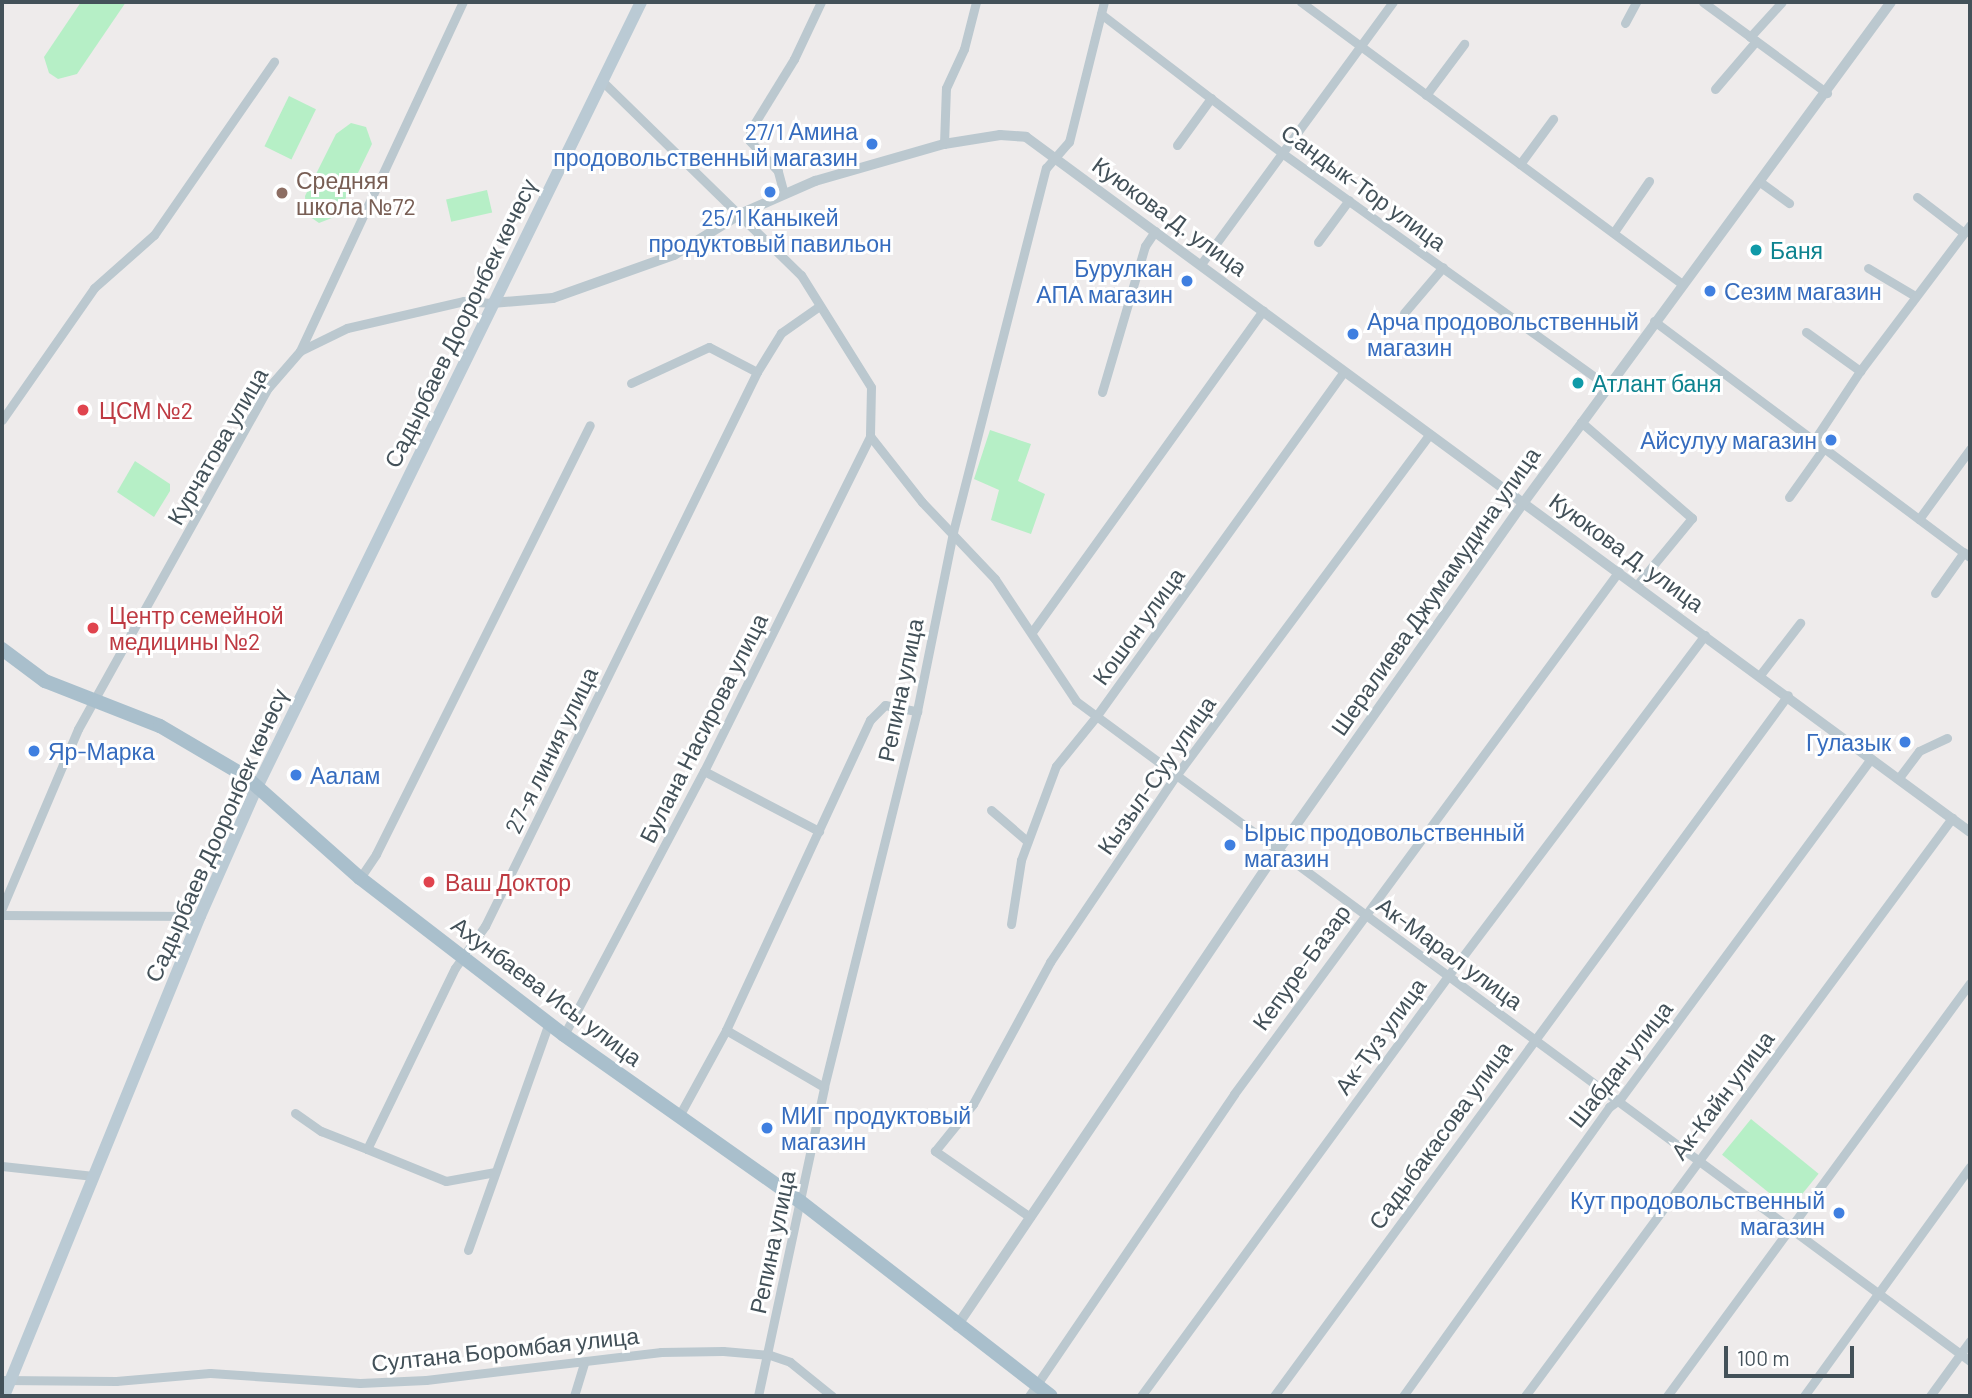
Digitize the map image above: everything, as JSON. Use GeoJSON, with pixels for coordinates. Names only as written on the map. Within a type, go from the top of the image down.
{"type":"FeatureCollection","features":[{"type":"Feature","properties":{"kind":"main road","name":"Садырбаев Дооронбек көчөсү"},"geometry":{"type":"LineString","coordinates":[[4,1396],[7,1380],[200,916],[257,787],[641,2]]}},
{"type":"Feature","properties":{"kind":"main road","name":"Ахунбаева Исы улица"},"geometry":{"type":"LineString","coordinates":[[2,649],[45,681],[160,726],[257,787],[360,878],[548,1023],[801,1202],[957,1326],[1033,1391],[1051,1396]]}},
{"type":"Feature","properties":{"kind":"street","name":"Курчатова улица"},"geometry":{"type":"LineString","coordinates":[[2,908],[12,875],[94,702],[268,388],[300,351],[463,2]]}},
{"type":"Feature","properties":{"kind":"street"},"geometry":{"type":"LineString","coordinates":[[784,194],[778,171],[753,149],[751,129],[794,59],[821,2]]}},
{"type":"Feature","properties":{"kind":"street"},"geometry":{"type":"LineString","coordinates":[[944,144],[946,88],[964,50],[976,2]]}},
{"type":"Feature","properties":{"kind":"street","name":"Репина улица"},"geometry":{"type":"LineString","coordinates":[[758,1396],[770,1355],[824,1087],[916,711],[953,532],[1046,168],[1069,142],[1104,2]]}},
{"type":"Feature","properties":{"kind":"street"},"geometry":{"type":"LineString","coordinates":[[1301,2],[1682,284]]}},
{"type":"Feature","properties":{"kind":"street"},"geometry":{"type":"LineString","coordinates":[[1201,264],[1393,2]]}},
{"type":"Feature","properties":{"kind":"street"},"geometry":{"type":"LineString","coordinates":[[1625,23],[1636,2]]}},
{"type":"Feature","properties":{"kind":"street"},"geometry":{"type":"LineString","coordinates":[[1703,2],[1827,93]]}},
{"type":"Feature","properties":{"kind":"street"},"geometry":{"type":"LineString","coordinates":[[1715,89],[1782,2]]}},
{"type":"Feature","properties":{"kind":"street","name":"Шералиева Джумамудина улица"},"geometry":{"type":"LineString","coordinates":[[957,1326],[1277,852],[1607,386],[1827,93],[1891,2]]}},
{"type":"Feature","properties":{"kind":"street","name":"Сандык-Тор улица"},"geometry":{"type":"LineString","coordinates":[[1101,15],[1282,153],[1607,386]]}},
{"type":"Feature","properties":{"kind":"street"},"geometry":{"type":"LineString","coordinates":[[1426,95],[1464,44]]}},
{"type":"Feature","properties":{"kind":"street"},"geometry":{"type":"LineString","coordinates":[[2,420],[94,288],[154,235],[274,62]]}},
{"type":"Feature","properties":{"kind":"street"},"geometry":{"type":"LineString","coordinates":[[603,81],[742,213],[800,275],[871,387],[870,436]]}},
{"type":"Feature","properties":{"kind":"street"},"geometry":{"type":"LineString","coordinates":[[1177,145],[1211,98]]}},
{"type":"Feature","properties":{"kind":"street"},"geometry":{"type":"LineString","coordinates":[[1520,164],[1553,119]]}},
{"type":"Feature","properties":{"kind":"street","name":"Куюкова Д. улица"},"geometry":{"type":"LineString","coordinates":[[492,303],[553,298],[674,255],[742,213],[784,194],[944,144],[1017,135],[1054,158],[1201,264],[1970,832]]}},
{"type":"Feature","properties":{"kind":"street"},"geometry":{"type":"LineString","coordinates":[[1614,232],[1649,181]]}},
{"type":"Feature","properties":{"kind":"street"},"geometry":{"type":"LineString","coordinates":[[1760,182],[1789,203]]}},
{"type":"Feature","properties":{"kind":"street"},"geometry":{"type":"LineString","coordinates":[[1815,439],[1860,370],[1967,229],[1917,197]]}},
{"type":"Feature","properties":{"kind":"street"},"geometry":{"type":"LineString","coordinates":[[1318,242],[1349,200]]}},
{"type":"Feature","properties":{"kind":"street"},"geometry":{"type":"LineString","coordinates":[[1102,392],[1145,246],[1155,231]]}},
{"type":"Feature","properties":{"kind":"street"},"geometry":{"type":"LineString","coordinates":[[1405,313],[1443,267]]}},
{"type":"Feature","properties":{"kind":"street"},"geometry":{"type":"LineString","coordinates":[[1868,268],[1915,296]]}},
{"type":"Feature","properties":{"kind":"street"},"geometry":{"type":"LineString","coordinates":[[300,351],[347,328],[464,301],[492,303]]}},
{"type":"Feature","properties":{"kind":"street","name":"27-я линия улица"},"geometry":{"type":"LineString","coordinates":[[367,1149],[463,957],[485,926],[757,372],[781,333],[818,307]]}},
{"type":"Feature","properties":{"kind":"street"},"geometry":{"type":"LineString","coordinates":[[1031,632],[1263,310]]}},
{"type":"Feature","properties":{"kind":"street"},"geometry":{"type":"LineString","coordinates":[[1654,321],[1967,555],[1935,593]]}},
{"type":"Feature","properties":{"kind":"street"},"geometry":{"type":"LineString","coordinates":[[1806,332],[1860,370]]}},
{"type":"Feature","properties":{"kind":"street"},"geometry":{"type":"LineString","coordinates":[[631,383],[709,347],[757,372]]}},
{"type":"Feature","properties":{"kind":"street","name":"Кошон улица"},"geometry":{"type":"LineString","coordinates":[[1011,924],[1027,841],[1056,765],[1095,718],[1344,371]]}},
{"type":"Feature","properties":{"kind":"street"},"geometry":{"type":"LineString","coordinates":[[1581,422],[1692,518],[1637,585]]}},
{"type":"Feature","properties":{"kind":"street"},"geometry":{"type":"LineString","coordinates":[[360,878],[376,854],[590,425]]}},
{"type":"Feature","properties":{"kind":"street","name":"Кызыл-Суу улица"},"geometry":{"type":"LineString","coordinates":[[1030,1217],[935,1151],[974,1104],[1050,962],[1175,777],[1430,434]]}},
{"type":"Feature","properties":{"kind":"street","name":"Ак-Марал улица"},"geometry":{"type":"LineString","coordinates":[[870,436],[922,502],[995,579],[1057,677],[1095,718],[1620,1099],[1789,1232],[1970,1361]]}},
{"type":"Feature","properties":{"kind":"street","name":"Булана Насирова улица"},"geometry":{"type":"LineString","coordinates":[[564,1035],[704,771],[870,436]]}},
{"type":"Feature","properties":{"kind":"street"},"geometry":{"type":"LineString","coordinates":[[1789,497],[1824,448]]}},
{"type":"Feature","properties":{"kind":"street"},"geometry":{"type":"LineString","coordinates":[[1919,519],[1970,449]]}},
{"type":"Feature","properties":{"kind":"street","name":"Кепуре-Базар"},"geometry":{"type":"LineString","coordinates":[[1033,1391],[1100,1287],[1363,913],[1619,571]]}},
{"type":"Feature","properties":{"kind":"street"},"geometry":{"type":"LineString","coordinates":[[1760,675],[1800,623]]}},
{"type":"Feature","properties":{"kind":"street","name":"Ак-Туз улица"},"geometry":{"type":"LineString","coordinates":[[1141,1396],[1448,976],[1705,635]]}},
{"type":"Feature","properties":{"kind":"street","name":"Садыбакасова улица"},"geometry":{"type":"LineString","coordinates":[[1274,1396],[1788,695]]}},
{"type":"Feature","properties":{"kind":"street"},"geometry":{"type":"LineString","coordinates":[[680,1116],[726,1030],[870,720],[885,705],[916,711]]}},
{"type":"Feature","properties":{"kind":"street"},"geometry":{"type":"LineString","coordinates":[[1898,779],[1919,751],[1947,738]]}},
{"type":"Feature","properties":{"kind":"street","name":"Шабдан улица"},"geometry":{"type":"LineString","coordinates":[[1403,1396],[1601,1118],[1620,1099],[1871,759]]}},
{"type":"Feature","properties":{"kind":"street"},"geometry":{"type":"LineString","coordinates":[[704,771],[819,831]]}},
{"type":"Feature","properties":{"kind":"street"},"geometry":{"type":"LineString","coordinates":[[991,810],[1027,841]]}},
{"type":"Feature","properties":{"kind":"street","name":"Ак-Кайн улица"},"geometry":{"type":"LineString","coordinates":[[1525,1396],[1952,818]]}},
{"type":"Feature","properties":{"kind":"street"},"geometry":{"type":"LineString","coordinates":[[2,915],[200,916]]}},
{"type":"Feature","properties":{"kind":"street"},"geometry":{"type":"LineString","coordinates":[[1667,1396],[1970,983]]}},
{"type":"Feature","properties":{"kind":"street"},"geometry":{"type":"LineString","coordinates":[[468,1250],[548,1023]]}},
{"type":"Feature","properties":{"kind":"street"},"geometry":{"type":"LineString","coordinates":[[726,1030],[824,1087]]}},
{"type":"Feature","properties":{"kind":"street"},"geometry":{"type":"LineString","coordinates":[[295,1113],[321,1131],[446,1181],[495,1172]]}},
{"type":"Feature","properties":{"kind":"street"},"geometry":{"type":"LineString","coordinates":[[2,1166],[93,1177]]}},
{"type":"Feature","properties":{"kind":"street"},"geometry":{"type":"LineString","coordinates":[[1804,1396],[1970,1167]]}},
{"type":"Feature","properties":{"kind":"street"},"geometry":{"type":"LineString","coordinates":[[1930,1396],[1970,1340]]}},
{"type":"Feature","properties":{"kind":"street","name":"Султана Боромбая улица"},"geometry":{"type":"LineString","coordinates":[[7,1380],[116,1381],[210,1373],[360,1383],[584,1364],[661,1352],[770,1355],[790,1362],[832,1396]]}},
{"type":"Feature","properties":{"kind":"street"},"geometry":{"type":"LineString","coordinates":[[574,1396],[584,1364]]}},
{"type":"Feature","properties":{"kind":"green space"},"geometry":{"type":"Polygon","coordinates":[[[81,2],[126,2],[77,74],[58,79],[49,73],[44,57],[81,2]]]}},
{"type":"Feature","properties":{"kind":"green space"},"geometry":{"type":"Polygon","coordinates":[[[289,96],[316,109],[291,159],[264,146],[289,96]]]}},
{"type":"Feature","properties":{"kind":"green space"},"geometry":{"type":"Polygon","coordinates":[[[351,123],[366,127],[372,144],[337,216],[319,223],[306,214],[305,196],[336,134],[351,123]]]}},
{"type":"Feature","properties":{"kind":"green space"},"geometry":{"type":"Polygon","coordinates":[[[487,190],[492,212],[451,222],[446,199],[487,190]]]}},
{"type":"Feature","properties":{"kind":"green space"},"geometry":{"type":"Polygon","coordinates":[[[990,430],[1031,444],[1018,481],[1045,494],[1031,534],[991,520],[999,490],[974,479],[990,430]]]}},
{"type":"Feature","properties":{"kind":"green space"},"geometry":{"type":"Polygon","coordinates":[[[135,461],[170,484],[170,491],[154,517],[117,492],[135,461]]]}},
{"type":"Feature","properties":{"kind":"green space"},"geometry":{"type":"Polygon","coordinates":[[[1751,1119],[1819,1174],[1790,1209],[1722,1155],[1751,1119]]]}},
{"type":"Feature","properties":{"kind":"place","name":"27/1 Амина продовольственный магазин"},"geometry":{"type":"Point","coordinates":[872,144]}},
{"type":"Feature","properties":{"kind":"place","name":"25/1 Каныкей продуктовый павильон"},"geometry":{"type":"Point","coordinates":[770,192]}},
{"type":"Feature","properties":{"kind":"place","name":"Средняя школа №72"},"geometry":{"type":"Point","coordinates":[282,193]}},
{"type":"Feature","properties":{"kind":"place","name":"Баня"},"geometry":{"type":"Point","coordinates":[1756,250]}},
{"type":"Feature","properties":{"kind":"place","name":"Бурулкан АПА магазин"},"geometry":{"type":"Point","coordinates":[1187,281]}},
{"type":"Feature","properties":{"kind":"place","name":"Сезим магазин"},"geometry":{"type":"Point","coordinates":[1710,291]}},
{"type":"Feature","properties":{"kind":"place","name":"Арча продовольственный магазин"},"geometry":{"type":"Point","coordinates":[1353,334]}},
{"type":"Feature","properties":{"kind":"place","name":"Атлант баня"},"geometry":{"type":"Point","coordinates":[1578,383]}},
{"type":"Feature","properties":{"kind":"place","name":"ЦСМ №2"},"geometry":{"type":"Point","coordinates":[83,410]}},
{"type":"Feature","properties":{"kind":"place","name":"Айсулуу магазин"},"geometry":{"type":"Point","coordinates":[1831,440]}},
{"type":"Feature","properties":{"kind":"place","name":"Центр семейной медицины №2"},"geometry":{"type":"Point","coordinates":[93,628]}},
{"type":"Feature","properties":{"kind":"place","name":"Гулазык"},"geometry":{"type":"Point","coordinates":[1905,742]}},
{"type":"Feature","properties":{"kind":"place","name":"Яр-Марка"},"geometry":{"type":"Point","coordinates":[34,751]}},
{"type":"Feature","properties":{"kind":"place","name":"Аалам"},"geometry":{"type":"Point","coordinates":[296,775]}},
{"type":"Feature","properties":{"kind":"place","name":"Ырыс продовольственный магазин"},"geometry":{"type":"Point","coordinates":[1230,845]}},
{"type":"Feature","properties":{"kind":"place","name":"Ваш Доктор"},"geometry":{"type":"Point","coordinates":[429,882]}},
{"type":"Feature","properties":{"kind":"place","name":"МИГ продуктовый магазин"},"geometry":{"type":"Point","coordinates":[767,1128]}},
{"type":"Feature","properties":{"kind":"place","name":"Кут продовольственный магазин"},"geometry":{"type":"Point","coordinates":[1839,1213]}}]}
